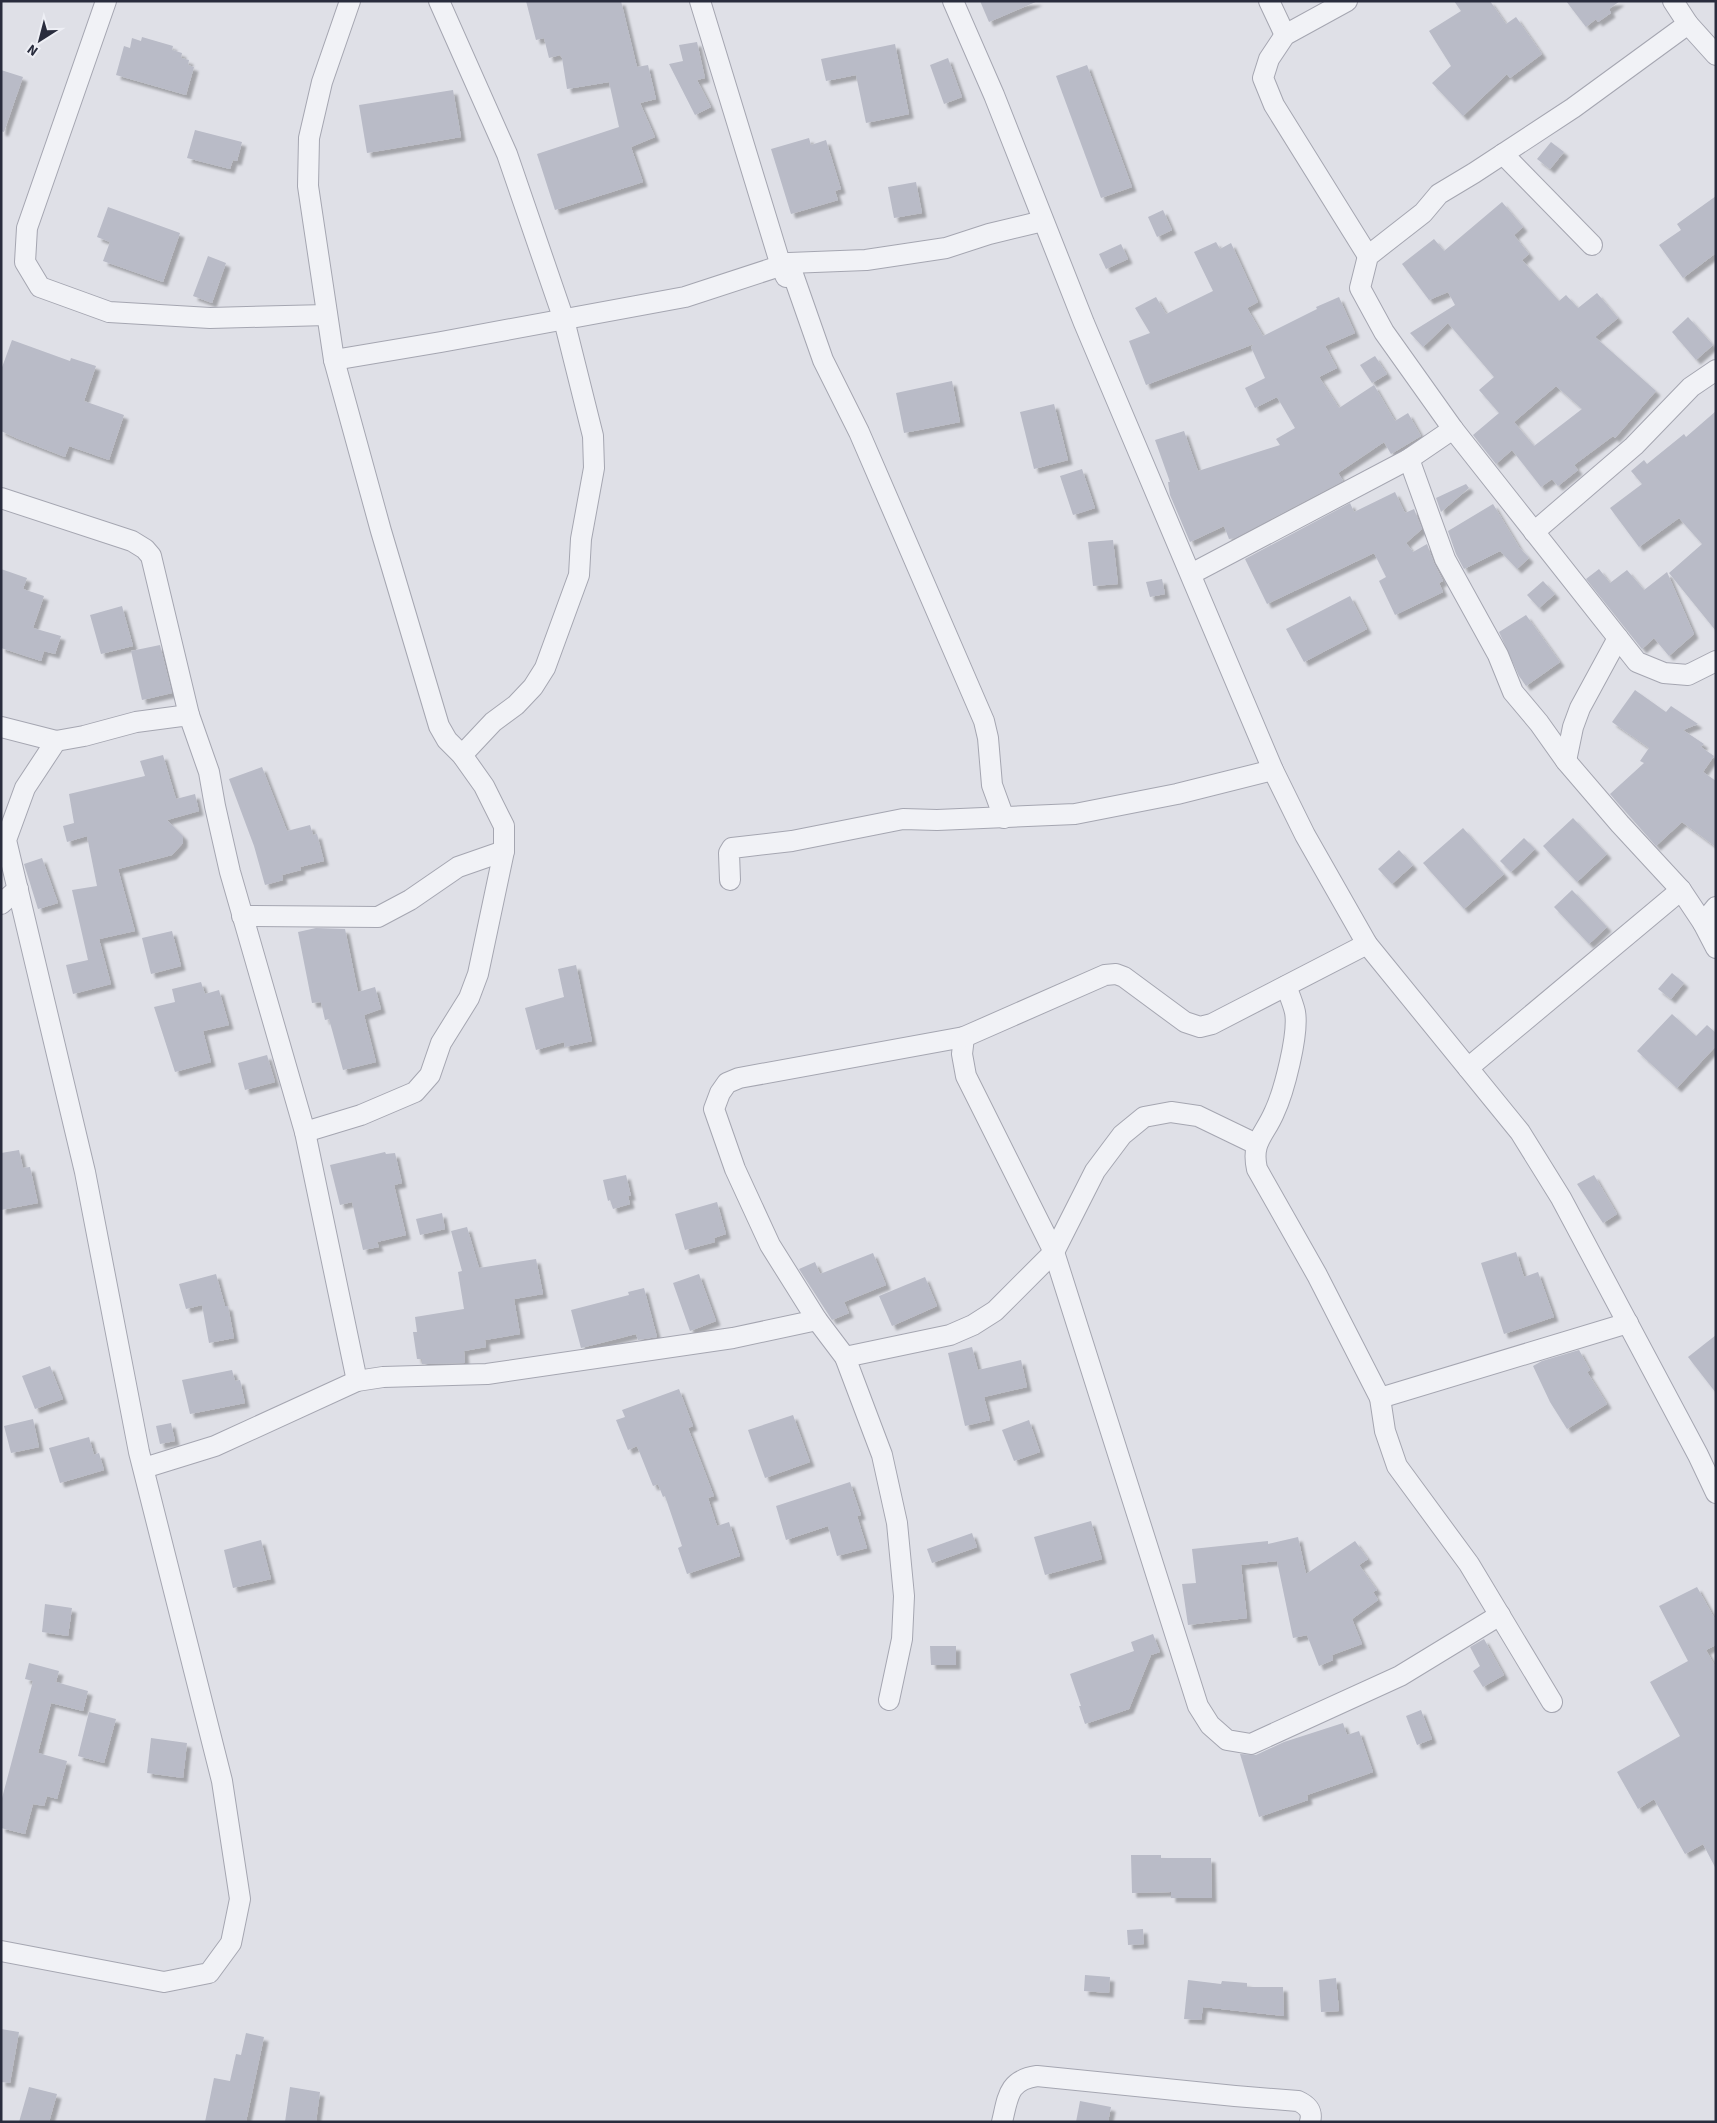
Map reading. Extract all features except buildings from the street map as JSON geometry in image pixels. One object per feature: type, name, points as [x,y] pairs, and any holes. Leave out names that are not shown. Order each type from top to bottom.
[{"type":"street","points":[[106,1],[27,228],[25,262],[40,287],[109,312],[210,318],[327,315]]},
{"type":"street","points":[[305,1132],[361,1116],[392,1104],[415,1092],[430,1075],[441,1043],[470,998],[478,974],[504,851],[504,826],[484,786],[462,755],[447,740],[439,726],[381,531],[334,360],[308,186],[309,138],[322,82],[350,1]]},
{"type":"street","points":[[439,1],[507,154],[564,320],[593,436],[594,468],[581,539],[579,575],[545,668],[534,687],[493,722],[462,755]]},
{"type":"street","points":[[700,1],[792,290]]},
{"type":"street","points":[[953,1],[994,95],[1084,323],[1273,770],[1305,835],[1367,944],[1520,1132],[1561,1198],[1716,1493]]},
{"type":"street","points":[[1268,1],[1285,35]]},
{"type":"street","points":[[1347,1],[1285,35],[1269,59],[1263,78],[1274,105],[1368,256]]},
{"type":"street","points":[[1672,1],[1688,24],[1716,55]]},
{"type":"street","points":[[1688,24],[1573,108],[1439,194],[1423,213],[1368,256],[1360,288],[1384,332],[1453,429],[1637,662],[1664,674],[1688,675],[1716,661]]},
{"type":"street","points":[[1503,154],[1592,245]]},
{"type":"street","points":[[334,360],[686,297],[785,265],[866,260],[946,248],[988,234],[1043,221]]},
{"type":"street","points":[[785,265],[824,360],[859,432],[984,722],[988,738],[992,785],[1004,818]]},
{"type":"street","points":[[1534,532],[1634,446],[1691,387],[1716,370]]},
{"type":"street","points":[[1191,574],[1409,458],[1453,429]]},
{"type":"street","points":[[1409,458],[1445,559],[1498,655],[1513,692],[1539,723],[1566,761],[1620,824],[1681,890],[1703,923],[1716,948]]},
{"type":"street","points":[[1,498],[132,540],[151,556],[189,715],[209,772],[214,806],[230,872],[305,1132],[357,1381]]},
{"type":"street","points":[[1566,761],[1573,727],[1580,708],[1618,638]]},
{"type":"street","points":[[1,727],[56,741],[84,736],[136,722],[189,715]]},
{"type":"street","points":[[1,1952],[164,1982],[209,1973],[231,1943],[240,1899],[222,1781],[144,1468],[85,1172],[6,840],[25,788],[56,741]]},
{"type":"street","points":[[730,880],[728,853],[732,848],[792,841],[904,819],[937,820],[1075,814],[1177,794],[1273,770]]},
{"type":"street","points":[[242,916],[378,917],[410,900],[458,867],[504,851]]},
{"type":"street","points":[[1,904],[18,889]]},
{"type":"street","points":[[1468,1068],[1681,890]]},
{"type":"street","points":[[1703,923],[1716,907]]},
{"type":"street","points":[[889,1700],[902,1639],[904,1605],[897,1523],[882,1455],[845,1357],[817,1320],[770,1245],[735,1169],[714,1109],[720,1092],[727,1082],[739,1078],[964,1037],[1105,975],[1116,974],[1124,977],[1185,1022],[1200,1027],[1212,1024],[1367,944]]},
{"type":"street","points":[[1286,986],[1295,1012],[1295,1038],[1275,1112],[1256,1144],[1255,1157],[1257,1169],[1317,1275],[1380,1398],[1385,1431],[1397,1466],[1469,1564],[1552,1702]]},
{"type":"street","points":[[964,1037],[962,1054],[966,1076],[1054,1252],[1198,1706],[1210,1725],[1227,1740],[1251,1744],[1400,1676],[1500,1615]]},
{"type":"street","points":[[845,1357],[950,1335],[973,1325],[995,1311],[1054,1252],[1095,1171],[1122,1135],[1144,1117],[1171,1112],[1198,1116],[1256,1144]]},
{"type":"street","points":[[144,1468],[215,1446],[357,1381],[383,1377],[487,1374],[733,1338],[817,1320]]},
{"type":"street","points":[[1380,1398],[1628,1323]]},
{"type":"street","points":[[1002,2122],[1010,2091],[1019,2081],[1037,2076],[1298,2101],[1307,2105],[1312,2116],[1310,2122]]}]
